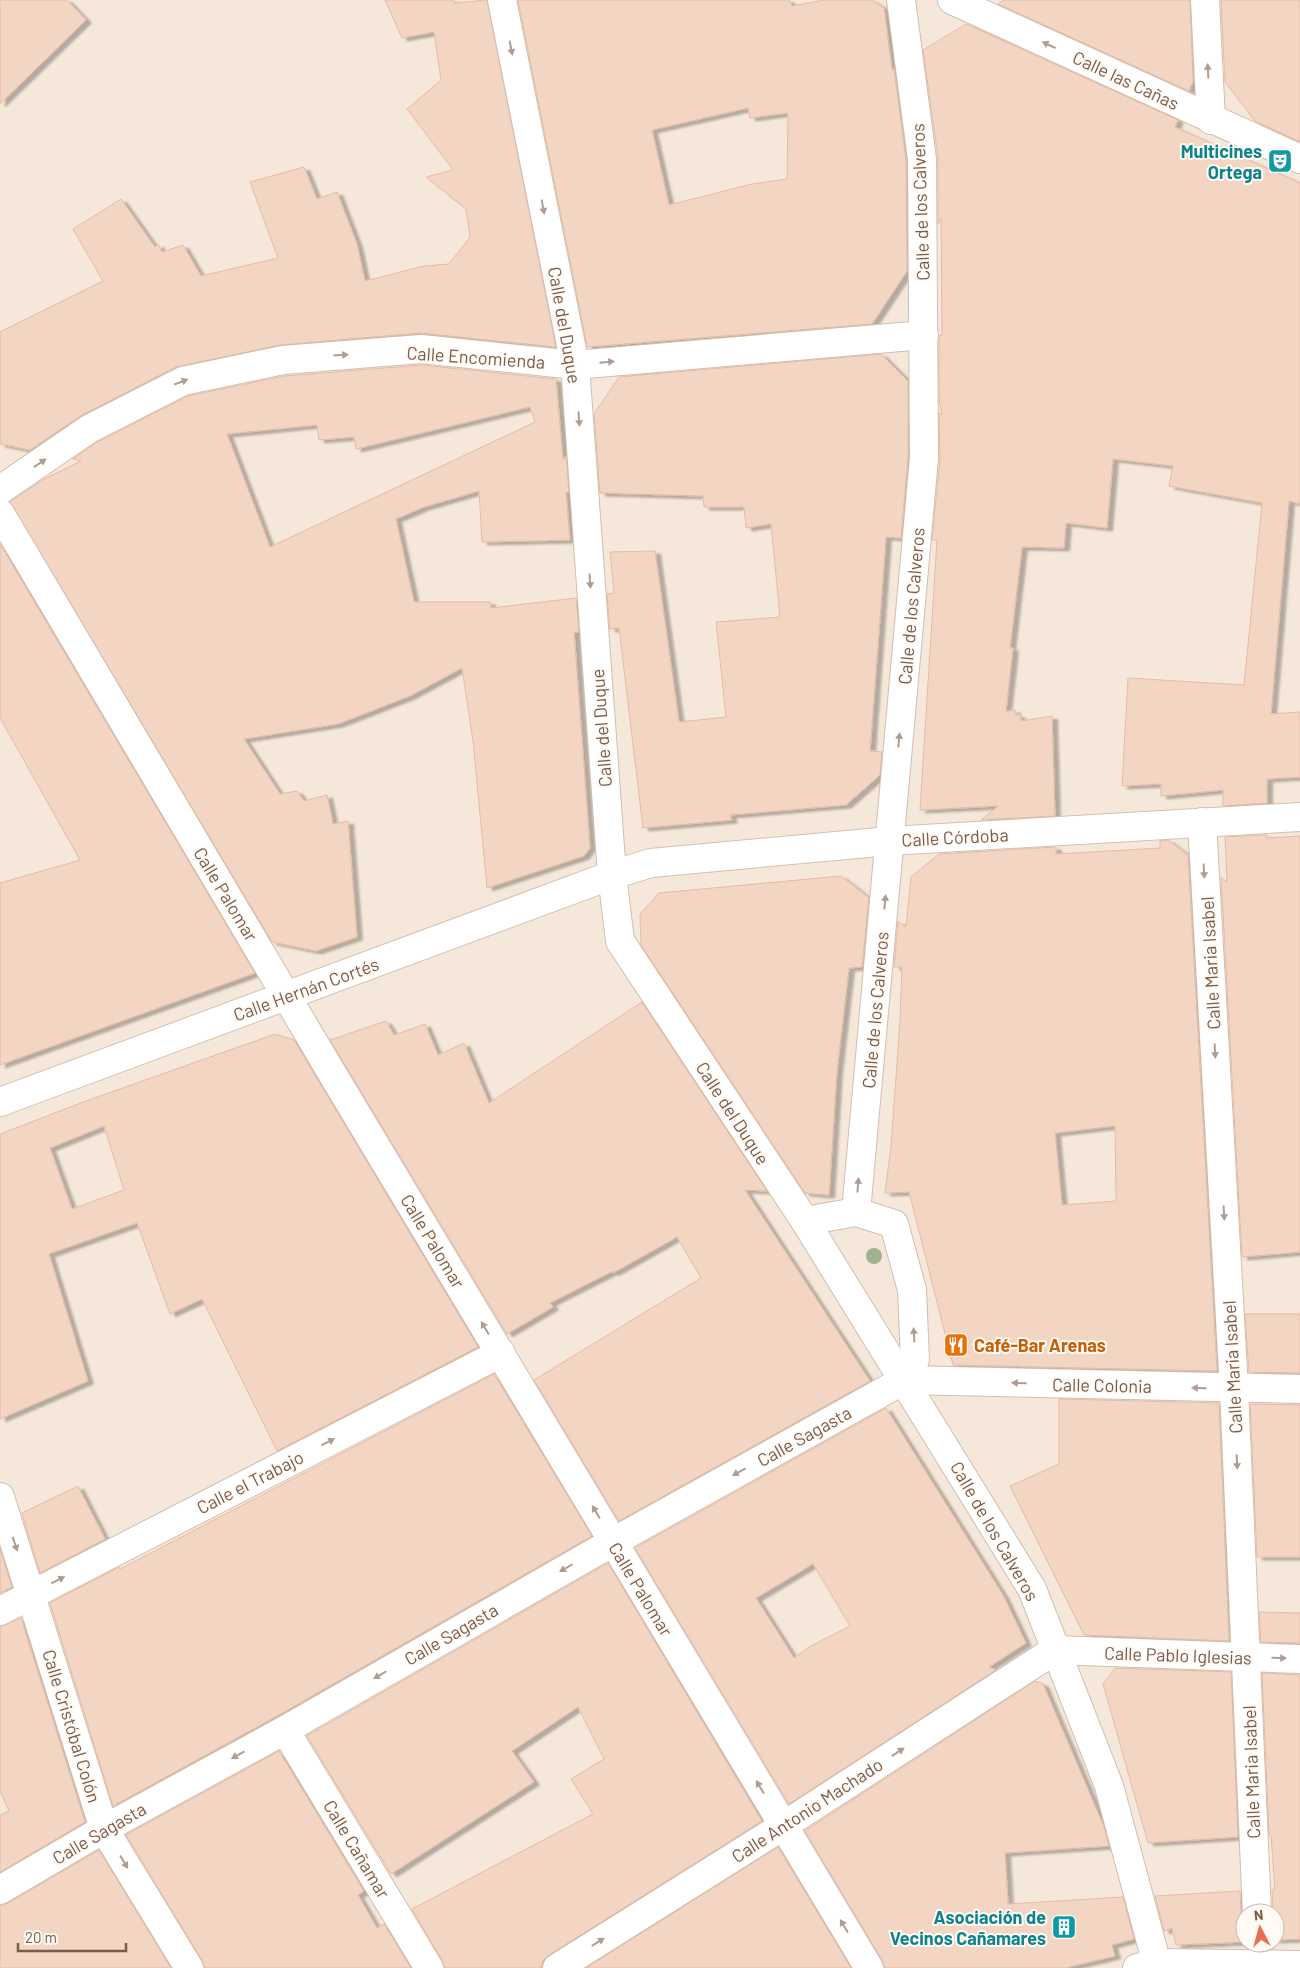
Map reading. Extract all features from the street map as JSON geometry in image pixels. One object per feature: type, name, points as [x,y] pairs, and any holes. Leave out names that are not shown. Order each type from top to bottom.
[{"type":"street","name":"Calle del Duque","points":[[502,0],[575,365],[612,875],[620,941],[804,1221],[904,1380]]},
{"type":"street","name":"Calle de los Calveros","points":[[856,1212],[924,458],[922,160],[902,0]]},
{"type":"street","name":"Calle las Cañas","points":[[952,0],[1211,120],[1300,159]]},
{"type":"street","points":[[1205,0],[1211,120]]},
{"type":"street","name":"Calle Encomienda","points":[[0,490],[89,429],[182,380],[283,360],[421,350],[575,365],[924,335]]},
{"type":"street","name":"Calle Palomar","points":[[0,513],[286,996],[869,1968]]},
{"type":"street","name":"Calle Córdoba","points":[[612,875],[651,863],[890,841],[1300,817]]},
{"type":"street","name":"Calle Maria Isabel","points":[[1202,822],[1234,1389],[1257,1903]]},
{"type":"street","name":"Calle Hernán Cortés","points":[[0,1102],[612,875]]},
{"type":"street","points":[[804,1221],[856,1212],[894,1224],[912,1290],[915,1360],[904,1380]]},
{"type":"street","name":"Calle el Trabajo","points":[[0,1611],[501,1353]]},
{"type":"street","name":"Calle de los Calveros","points":[[904,1380],[1032,1589],[1109,1786],[1150,1966]]},
{"type":"street","name":"Calle Colonia","points":[[904,1380],[1300,1389]]},
{"type":"street","name":"Calle Sagasta","points":[[0,1890],[104,1829],[286,1730],[613,1542],[904,1380]]},
{"type":"street","name":"Calle Cristóbal Colón","points":[[0,1497],[104,1829],[189,1968]]},
{"type":"street","name":"Calle Pablo Iglesias","points":[[1055,1650],[1246,1658],[1300,1658]]},
{"type":"street","name":"Calle Antonio Machado","points":[[557,1968],[783,1826],[1055,1650]]},
{"type":"street","name":"Calle Cañamar","points":[[286,1730],[430,1968]]},
{"type":"street","points":[[1150,1966],[1259,1954],[1300,1965]]},
{"type":"shaded area","points":[[0,0],[1300,0],[1300,1968],[0,1968]]},
{"type":"building","points":[[0,0],[67,0],[86,20],[0,104]]},
{"type":"building","points":[[385,0],[454,0],[454,3],[487,0],[556,347],[420,333],[280,345],[176,367],[82,415],[30,450],[0,444],[0,332],[103,281],[73,229],[121,199],[155,247],[158,244],[162,252],[183,245],[201,276],[278,258],[250,182],[304,167],[317,199],[337,192],[357,244],[365,281],[424,266],[449,264],[470,237],[466,209],[426,177],[453,170],[407,109],[441,80],[434,32],[402,38]]},
{"type":"building","points":[[518,0],[789,0],[792,6],[823,0],[872,0],[884,8],[906,160],[907,271],[872,324],[587,347]],"holes":[[[748,108],[750,118],[788,113],[787,179],[752,184],[669,205],[652,130]]]},
{"type":"building","points":[[1004,0],[1190,0],[1193,81],[1189,91],[998,4]]},
{"type":"building","points":[[1221,0],[1300,0],[1300,142],[1255,121],[1225,82]]},
{"type":"building","points":[[966,24],[1178,120],[1175,127],[1300,183],[1300,504],[1289,501],[1271,714],[1300,712],[1300,777],[1267,779],[1267,803],[1223,806],[1223,790],[1161,796],[1161,784],[1122,786],[1128,678],[1244,685],[1262,503],[1169,486],[1173,466],[1113,459],[1107,528],[1066,523],[1064,548],[1022,547],[1010,648],[1013,648],[1006,711],[1015,710],[1015,715],[1020,715],[1021,721],[1052,716],[1055,816],[981,820],[998,806],[920,810],[937,540],[932,540],[940,459],[939,413],[942,415],[939,398],[939,336],[942,335],[941,219],[938,224],[938,157],[923,50]]},
{"type":"building","points":[[881,354],[908,381],[908,457],[901,538],[886,537],[870,751],[882,752],[880,775],[846,805],[730,815],[732,820],[643,828],[619,628],[610,629],[607,594],[614,593],[610,552],[655,551],[679,722],[726,717],[716,622],[780,617],[771,524],[746,528],[744,507],[704,507],[703,496],[600,493],[594,414],[619,377]]},
{"type":"building","points":[[421,365],[556,379],[563,460],[566,456],[569,492],[566,492],[570,540],[482,542],[479,491],[424,507],[396,519],[414,602],[490,602],[491,608],[576,598],[579,632],[574,632],[590,848],[584,856],[487,888],[473,741],[462,668],[410,696],[338,724],[244,739],[280,794],[297,791],[304,801],[327,795],[333,824],[348,821],[357,937],[316,951],[272,942],[10,502],[44,479],[81,461],[73,459],[97,442],[188,396],[285,376]],"holes":[[[530,407],[535,422],[270,547],[227,434],[317,425],[319,440],[354,437],[356,449]]]},
{"type":"building","points":[[0,544],[255,973],[0,1065],[0,883],[80,860],[0,718]]},
{"type":"building","points":[[1267,835],[1267,838],[1300,836],[1300,1252],[1242,1257],[1221,877],[1227,882],[1225,837]]},
{"type":"building","points":[[1168,840],[1188,855],[1217,1371],[953,1365],[909,1192],[885,1193],[891,1146],[900,1021],[902,967],[894,967],[898,921],[906,927],[911,877],[939,854],[1056,847],[1056,854],[1160,848],[1160,841]],"holes":[[[1115,1126],[1116,1201],[1062,1205],[1055,1133]]]},
{"type":"building","points":[[841,876],[869,898],[862,967],[849,968],[837,1071],[829,1195],[805,1193],[641,945],[640,914],[659,893]]},
{"type":"building","points":[[642,1002],[767,1191],[745,1190],[870,1381],[619,1521],[534,1380],[701,1278],[677,1237],[613,1273],[613,1271],[550,1303],[553,1307],[507,1334],[330,1040],[386,1021],[394,1035],[425,1024],[438,1055],[464,1043],[489,1103]]},
{"type":"building","points":[[275,1034],[294,1040],[478,1347],[277,1451],[202,1299],[170,1314],[137,1223],[49,1254],[88,1381],[0,1419],[0,1134],[86,1101]],"holes":[[[104,1126],[124,1190],[72,1209],[50,1148]]]},
{"type":"building","points":[[1245,1314],[1300,1314],[1300,1373],[1249,1372]]},
{"type":"building","points":[[494,1374],[592,1536],[277,1716],[113,1806],[50,1603],[119,1567],[120,1569]]},
{"type":"building","points":[[1059,1399],[1219,1403],[1229,1641],[1084,1635],[1010,1486],[1059,1464]]},
{"type":"building","points":[[1250,1404],[1300,1405],[1300,1557],[1257,1557]]},
{"type":"building","points":[[886,1408],[1003,1595],[1026,1643],[989,1667],[996,1670],[789,1804],[635,1548]],"holes":[[[813,1564],[850,1626],[809,1647],[794,1658],[756,1598]]]},
{"type":"building","points":[[78,1486],[105,1539],[40,1573],[22,1513]]},
{"type":"building","points":[[0,1549],[12,1587],[0,1593]]},
{"type":"building","points":[[608,1563],[762,1821],[549,1955],[543,1960],[541,1968],[445,1968],[412,1909],[593,1814],[571,1779],[604,1759],[578,1707],[512,1751],[534,1782],[391,1874],[307,1736]]},
{"type":"building","points":[[1259,1612],[1300,1613],[1300,1643],[1261,1642]]},
{"type":"building","points":[[21,1618],[85,1822],[0,1872],[0,1815],[9,1811],[0,1791],[0,1627]]},
{"type":"building","points":[[1115,1668],[1231,1672],[1238,1837],[1148,1843],[1103,1684]]},
{"type":"building","points":[[1262,1673],[1300,1675],[1300,1939],[1285,1940],[1285,1903],[1273,1903],[1272,1890],[1275,1889],[1271,1835],[1269,1835]]},
{"type":"building","points":[[1035,1681],[1043,1684],[1104,1827],[1109,1846],[1005,1853],[1008,1904],[1123,1897],[1134,1939],[1112,1945],[1115,1956],[1065,1968],[885,1968],[805,1831]]},
{"type":"building","points":[[279,1751],[364,1891],[358,1895],[377,1928],[384,1924],[411,1968],[205,1968],[202,1960],[126,1835]]},
{"type":"building","points":[[778,1847],[851,1968],[586,1968]]},
{"type":"building","points":[[99,1850],[171,1968],[0,1968],[0,1906]]},
{"type":"building","points":[[1240,1891],[1241,1903],[1235,1903],[1235,1942],[1176,1945],[1172,1928],[1164,1931],[1155,1896]]},
{"type":"place","name":"Multicines Ortega","points":[[1280,161]]},
{"type":"place","name":"Café-Bar Arenas","points":[[956,1345]]},
{"type":"place","name":"Asociación de Vecinos Cañamares","points":[[1064,1927]]}]
